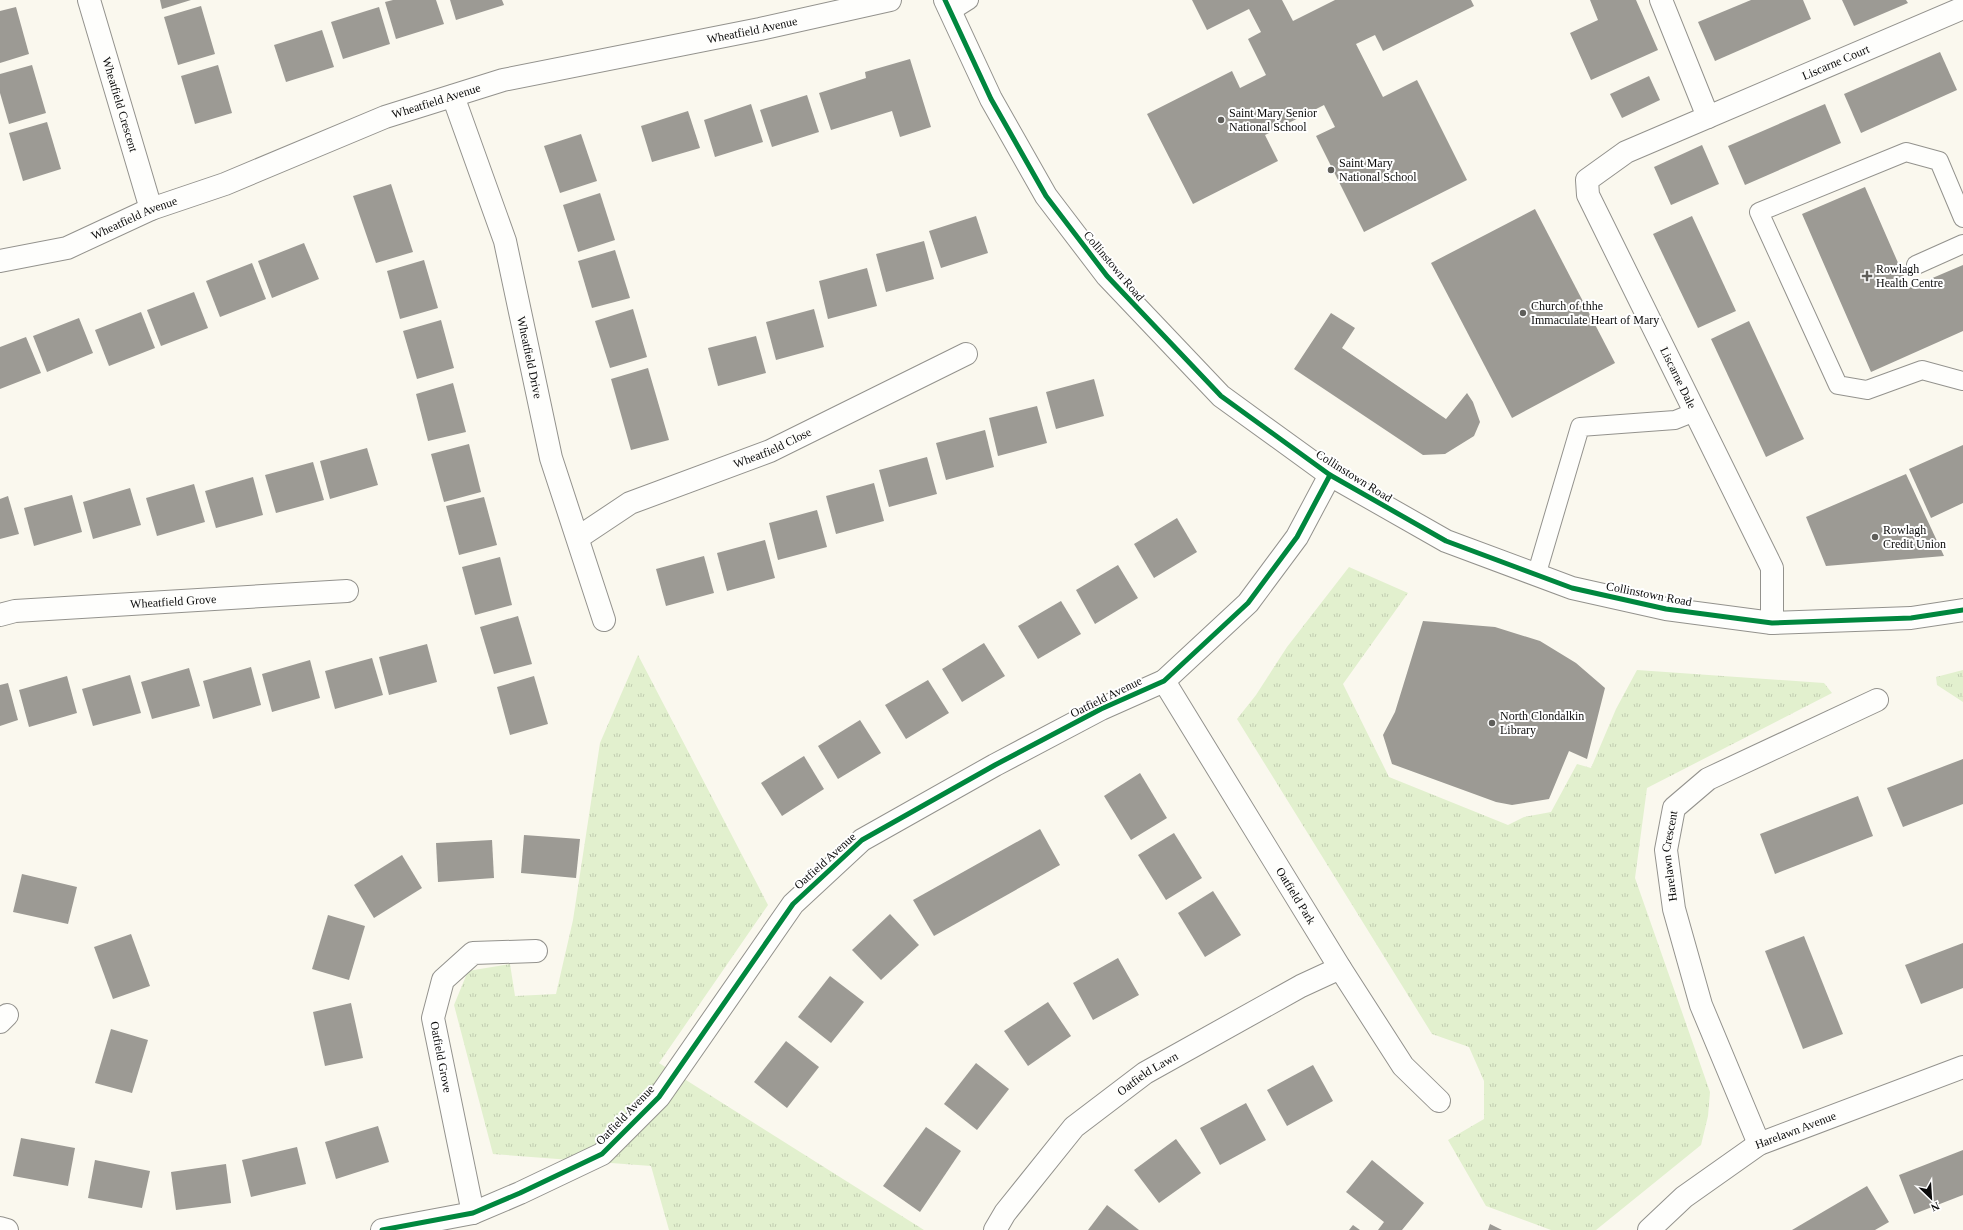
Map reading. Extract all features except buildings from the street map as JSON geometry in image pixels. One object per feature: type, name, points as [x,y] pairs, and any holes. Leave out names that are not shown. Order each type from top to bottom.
[{"type":"street","name":"Wheatfield Crescent","points":[[89,0],[151,210]]},
{"type":"street","name":"Wheatfield Avenue","points":[[0,261],[67,248],[151,210],[225,184],[385,117],[503,80],[760,29],[890,0]]},
{"type":"street","points":[[1661,0],[1708,117]]},
{"type":"street","name":"Collinstown Road","points":[[947,6],[991,99],[1046,196],[1107,276],[1221,396],[1330,475],[1446,541],[1536,576],[1593,594],[1666,609],[1772,623],[1911,618],[1963,610]]},
{"type":"street","name":"Liscarne Court","points":[[1626,152],[1963,8]]},
{"type":"street","name":"Wheatfield Drive","points":[[453,96],[505,241],[551,458],[579,537],[604,620]]},
{"type":"street","name":"Liscarne Dale","points":[[1626,152],[1587,180],[1588,195],[1772,568],[1772,623]]},
{"type":"street","name":"Wheatfield Close","points":[[579,537],[630,503],[770,450],[966,354]]},
{"type":"street","name":"Oatfield Avenue","points":[[382,1230],[473,1213],[520,1193],[602,1154],[658,1097],[793,904],[862,840],[995,765],[1094,713],[1164,681],[1248,603],[1297,537],[1330,475]]},
{"type":"street","name":"Wheatfield Grove","points":[[0,615],[15,611],[347,591]]},
{"type":"street","name":"Oatfield Park","points":[[1164,681],[1340,968],[1403,1066],[1439,1101]]},
{"type":"street","name":"Harelawn Crescent","points":[[1759,1144],[1701,1004],[1674,909],[1666,850],[1674,808],[1708,780],[1877,700]]},
{"type":"street","name":"Oatfield Grove","points":[[473,1213],[433,1018],[443,980],[473,953],[536,951]]},
{"type":"street","name":"Oatfield Lawn","points":[[995,1230],[1005,1213],[1074,1127],[1144,1073],[1301,986],[1340,968]]},
{"type":"street","name":"Harelawn Avenue","points":[[1649,1230],[1684,1197],[1759,1144],[1963,1067]]},
{"type":"street","points":[[0,1228],[7,1230]]},
{"type":"lane","points":[[947,6],[969,0]]},
{"type":"lane","points":[[1963,218],[1939,161],[1906,152],[1759,212],[1838,385],[1867,390],[1922,370],[1963,381]]},
{"type":"lane","points":[[1916,265],[1963,244]]},
{"type":"lane","points":[[1536,576],[1580,427],[1675,420],[1695,412]]},
{"type":"green space","points":[[1349,567],[1408,593],[1343,684],[1389,777],[1508,825],[1524,817],[1551,812],[1577,764],[1591,768],[1616,709],[1637,670],[1824,683],[1832,693],[1647,788],[1635,878],[1710,1092],[1708,1116],[1701,1145],[1596,1230],[1551,1230],[1486,1206],[1448,1140],[1484,1119],[1484,1081],[1469,1047],[1432,1034],[1237,719],[1256,695],[1287,647]]},
{"type":"green space","points":[[638,655],[768,905],[659,1063],[924,1230],[669,1230],[651,1166],[493,1154],[454,1005],[468,971],[510,964],[515,996],[556,994],[573,920],[600,743]]},
{"type":"green space","points":[[1963,670],[1963,702],[1937,685],[1936,677]]},
{"type":"cycle path","points":[[945,0],[991,99],[1046,196],[1107,276],[1221,396],[1330,475],[1446,541],[1572,588],[1666,609],[1772,623],[1911,618],[1963,610]]},
{"type":"cycle path","points":[[382,1230],[473,1213],[520,1193],[602,1154],[659,1097],[793,904],[862,840],[995,765],[1101,709],[1164,681],[1248,603],[1297,537],[1330,475]]},
{"type":"place","name":"Saint Mary Senior National School","points":[[1221,120]]},
{"type":"place","name":"Saint Mary National School","points":[[1331,170]]},
{"type":"place","name":"Rowlagh Health Centre","points":[[1867,276]]},
{"type":"place","name":"Church of thhe Immaculate Heart of Mary","points":[[1523,313]]},
{"type":"place","name":"Rowlagh Credit Union","points":[[1875,537]]},
{"type":"place","name":"North Clondalkin Library","points":[[1492,723]]}]
